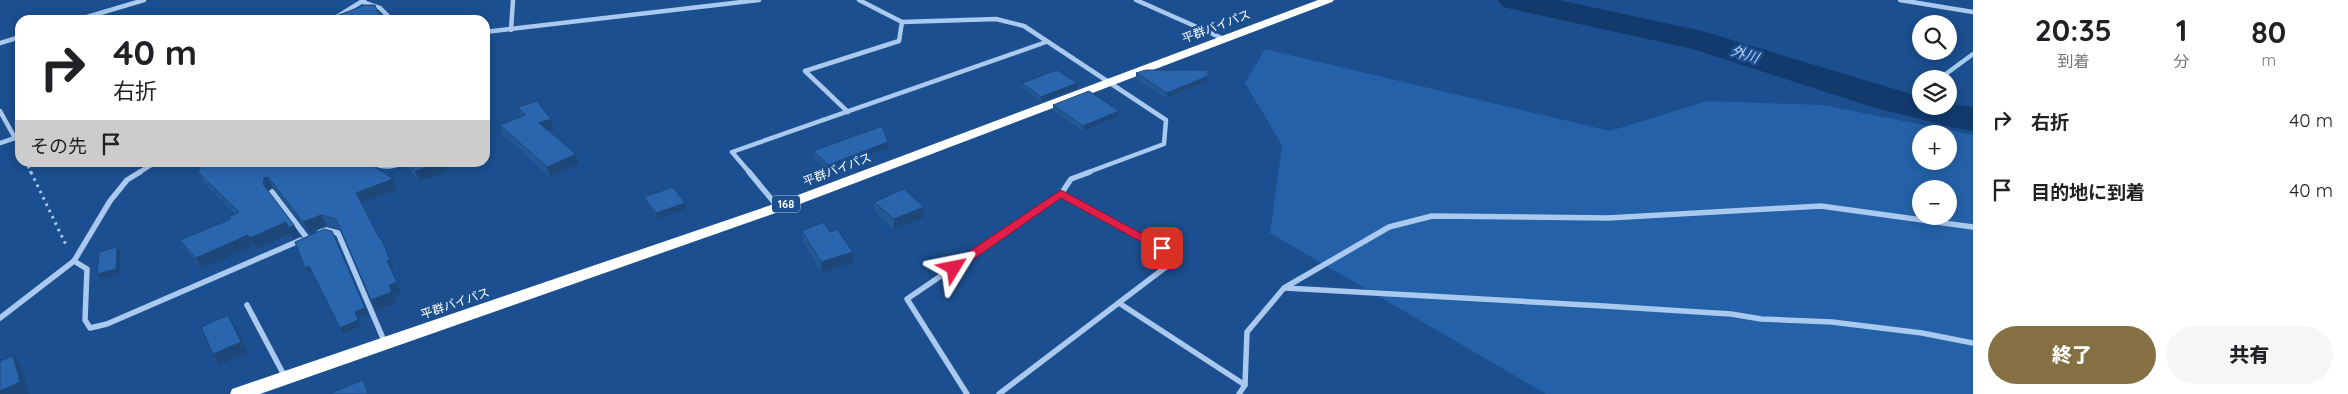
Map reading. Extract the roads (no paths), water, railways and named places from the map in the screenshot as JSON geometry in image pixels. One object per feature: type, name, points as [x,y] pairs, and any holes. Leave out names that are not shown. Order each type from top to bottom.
[{"type":"highway","name":"平群バイパス","points":[[239,394],[779,207],[1328,0]]},
{"type":"street","points":[[94,15],[144,0]]},
{"type":"street","points":[[511,30],[514,0]]},
{"type":"street","points":[[490,32],[760,0]]},
{"type":"street","points":[[859,0],[902,22],[996,19],[1024,26],[1166,120],[1164,144],[1071,179],[1061,194],[907,299],[967,394]]},
{"type":"street","points":[[1136,0],[1224,39]]},
{"type":"street","points":[[1900,0],[1973,12]]},
{"type":"street","points":[[340,15],[363,1],[380,8],[387,15]]},
{"type":"street","points":[[848,112],[805,71],[899,41],[902,22]]},
{"type":"street","points":[[0,43],[15,38]]},
{"type":"street","points":[[779,207],[732,152],[1046,42]]},
{"type":"street","points":[[1951,70],[1973,54]]},
{"type":"street","points":[[0,111],[14,138],[0,143]]},
{"type":"street","points":[[0,318],[74,261],[110,201],[127,180],[148,167]]},
{"type":"street","points":[[272,192],[307,238]]},
{"type":"street","points":[[999,394],[1179,258],[1061,194]]},
{"type":"street","points":[[1240,394],[1245,384],[1247,332],[1284,288],[1389,227],[1432,216],[1608,218],[1821,206],[1973,227]]},
{"type":"street","points":[[74,261],[87,269],[85,320],[90,328],[107,324],[326,230],[338,233],[385,343]]},
{"type":"street","points":[[1284,288],[1731,314],[1761,320],[1832,322],[1922,333],[1973,343]]},
{"type":"street","points":[[1119,303],[1245,384]]},
{"type":"street","points":[[247,306],[286,378]]},
{"type":"waterway","name":"外川","points":[[1514,0],[1702,41],[1885,99],[1955,117],[1973,119]]}]
